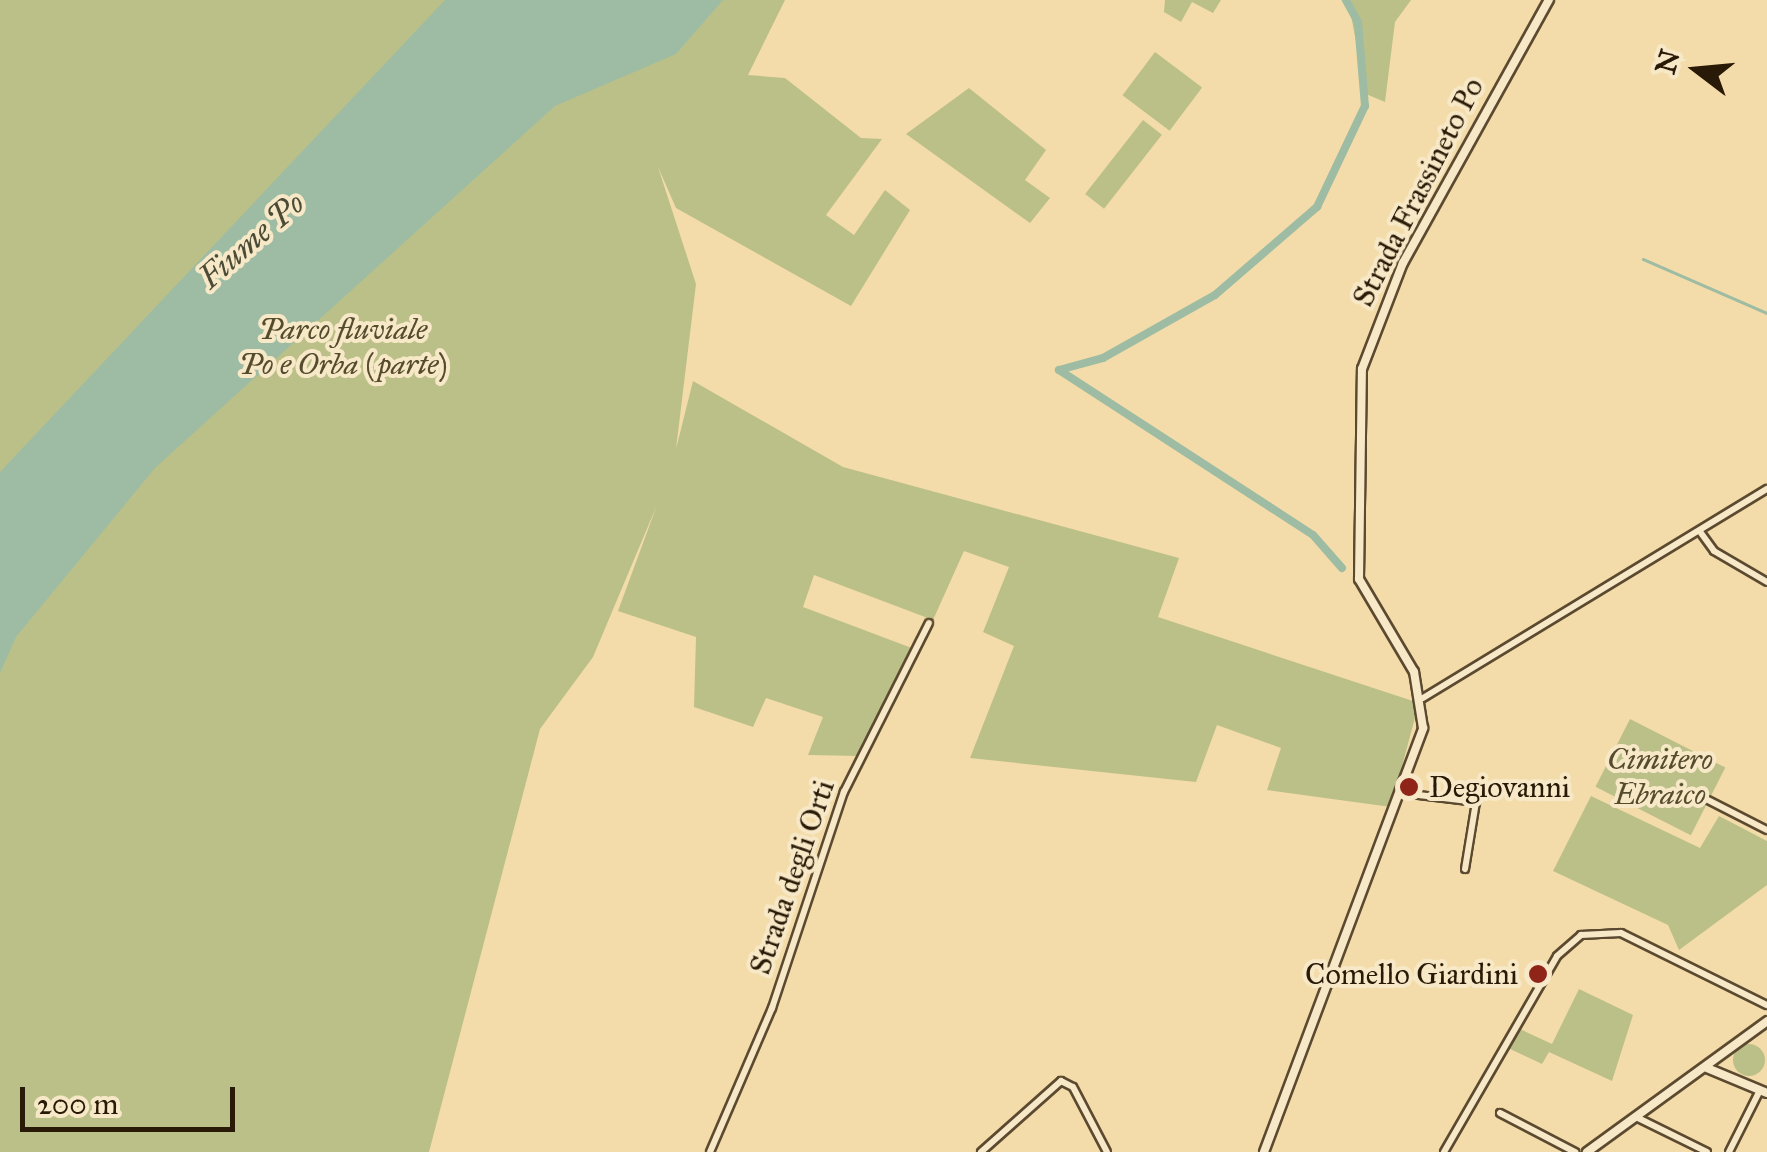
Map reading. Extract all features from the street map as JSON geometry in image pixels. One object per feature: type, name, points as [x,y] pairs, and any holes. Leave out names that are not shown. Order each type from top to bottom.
[{"type":"street","name":"Strada Frassineto Po","points":[[1423,698],[1358,579],[1362,368],[1397,276],[1549,0]]},
{"type":"street","points":[[1264,1152],[1402,793],[1423,698],[1767,489]]},
{"type":"street","points":[[1701,532],[1714,551],[1767,582]]},
{"type":"street","name":"Strada degli Orti","points":[[710,1152],[772,1008],[844,792],[929,622]]},
{"type":"street","points":[[1402,793],[1476,802],[1466,869]]},
{"type":"street","points":[[1708,800],[1767,830]]},
{"type":"street","points":[[1444,1152],[1570,942],[1594,930],[1621,933],[1767,1005]]},
{"type":"street","points":[[1586,1152],[1767,1021]]},
{"type":"street","points":[[1732,1075],[1727,1057],[1737,1043]]},
{"type":"street","points":[[1703,1069],[1732,1075],[1764,1091],[1729,1152]]},
{"type":"street","points":[[982,1152],[1045,1088],[1069,1083],[1107,1152]]},
{"type":"street","points":[[1500,1114],[1575,1152]]},
{"type":"street","points":[[1636,1117],[1707,1152]]},
{"type":"green space","name":"Parco fluviale Po e Orba (parte)","points":[[0,0],[785,0],[748,75],[785,78],[861,138],[882,139],[826,215],[854,235],[885,190],[910,210],[851,306],[676,208],[658,167],[696,284],[676,449],[693,381],[843,467],[1179,558],[1158,617],[1419,703],[1391,807],[1267,790],[1281,748],[1217,725],[1196,782],[970,758],[1014,646],[983,632],[1009,567],[964,551],[933,620],[814,575],[803,607],[917,650],[860,756],[808,755],[823,717],[766,698],[753,727],[694,707],[696,637],[618,611],[657,505],[593,657],[540,729],[429,1152],[0,1152]]},
{"type":"green space","points":[[1165,0],[1221,0],[1213,13],[1192,2],[1181,22],[1164,12]]},
{"type":"green space","points":[[1348,0],[1411,0],[1395,22],[1385,102],[1366,94]]},
{"type":"green space","points":[[1155,52],[1202,88],[1170,131],[1123,95]]},
{"type":"green space","points":[[969,88],[1046,150],[1025,180],[1050,198],[1030,223],[906,134]]},
{"type":"green space","points":[[1143,120],[1162,135],[1104,209],[1085,194]]},
{"type":"green space","name":"Cimitero Ebraico","points":[[1630,719],[1725,768],[1691,835],[1595,787]]},
{"type":"green space","points":[[1591,796],[1700,848],[1719,816],[1767,841],[1767,885],[1679,950],[1668,925],[1553,871]]},
{"type":"green space","points":[[1579,989],[1633,1015],[1612,1081],[1549,1052],[1542,1064],[1508,1048],[1520,1029],[1552,1044]]},
{"type":"green space","points":[[1749,1044],[1760,1049],[1765,1060],[1760,1071],[1749,1076],[1738,1071],[1733,1060],[1738,1049]]},
{"type":"water","name":"Fiume Po","points":[[445,0],[723,0],[676,54],[555,106],[155,468],[16,637],[0,673],[0,472]]},
{"type":"waterway","points":[[1342,568],[1313,535],[1059,370],[1103,358],[1215,295],[1317,207],[1365,106],[1358,22],[1346,0]]},
{"type":"waterway","points":[[1643,259],[1767,313]]},
{"type":"place","name":"Degiovanni","points":[[1409,787]]},
{"type":"place","name":"Comello Giardini","points":[[1538,974]]}]
